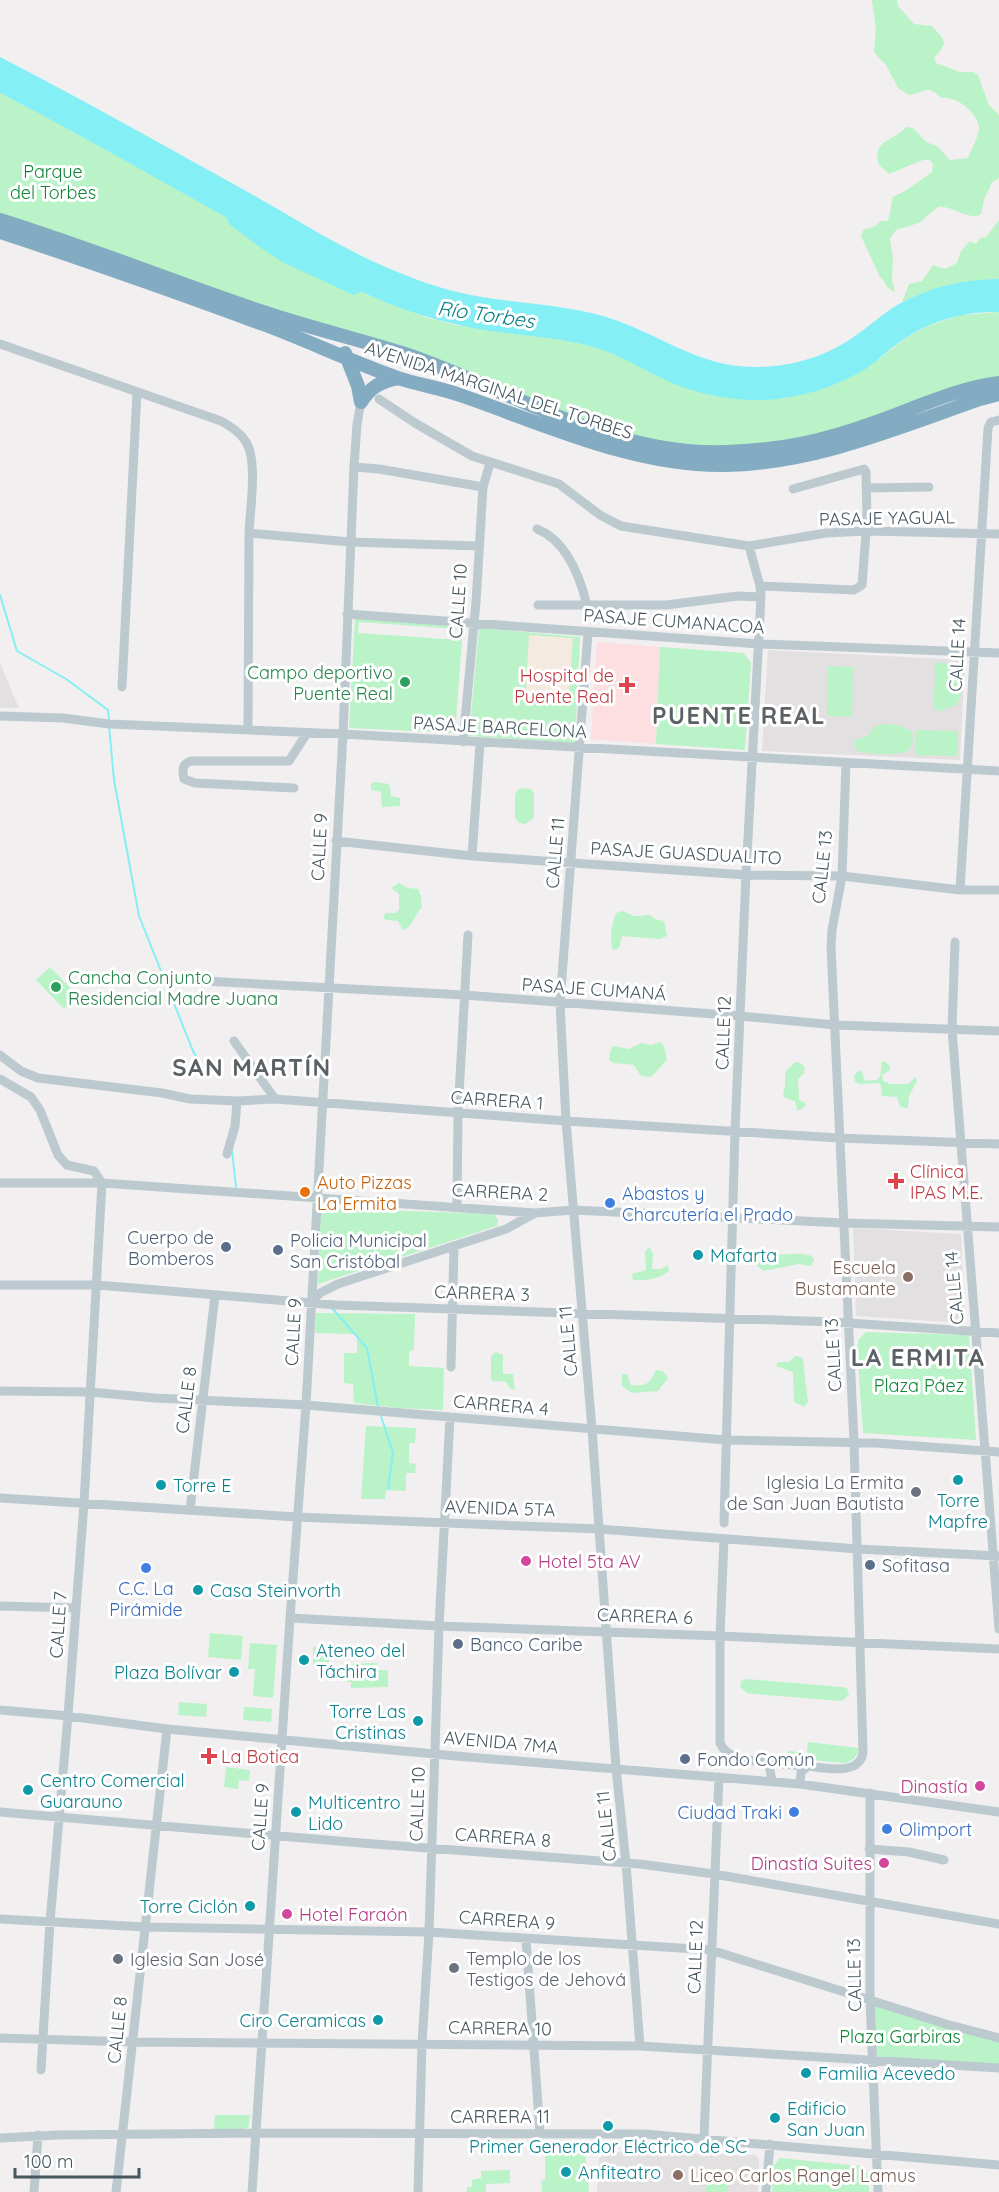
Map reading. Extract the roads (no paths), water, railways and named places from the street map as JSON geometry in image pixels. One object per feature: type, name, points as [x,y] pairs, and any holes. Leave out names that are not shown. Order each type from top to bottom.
[{"type":"highway","name":"AVENIDA MARGINAL DEL TORBES","points":[[0,220],[184,285],[404,354],[554,414],[611,434],[668,448],[722,452],[790,447],[820,440],[976,386],[999,383]]},
{"type":"highway","name":"AVENIDA MARGINAL DEL TORBES","points":[[0,232],[254,321],[398,378],[458,394],[642,456],[696,464],[762,463],[824,452],[999,394]]},
{"type":"highway","points":[[355,340],[345,352],[358,386],[361,402]]},
{"type":"highway","points":[[361,402],[376,385],[384,380],[398,378],[403,367],[404,354]]},
{"type":"highway","points":[[976,386],[999,378]]},
{"type":"street","points":[[0,344],[221,421],[238,432],[248,444],[251,463],[248,730]]},
{"type":"street","points":[[122,687],[137,392]]},
{"type":"street","name":"PASAJE YAGUAL","points":[[379,399],[456,447],[490,463],[559,484],[600,515],[621,526],[748,546],[826,533],[866,531],[999,534]]},
{"type":"street","name":"CALLE 9","points":[[252,2192],[268,1929],[306,1405],[343,734],[346,614],[354,467],[361,402]]},
{"type":"street","name":"CALLE 14","points":[[960,890],[988,428],[995,421]]},
{"type":"street","name":"CALLE 10","points":[[463,742],[483,487],[490,463]]},
{"type":"street","points":[[354,467],[379,469],[483,487]]},
{"type":"street","points":[[760,586],[854,590],[862,585],[866,531],[864,469],[821,483],[793,489]]},
{"type":"street","points":[[866,489],[929,487]]},
{"type":"street","points":[[537,529],[545,532],[572,564],[581,583],[587,605]]},
{"type":"street","points":[[249,533],[350,542],[479,546]]},
{"type":"street","name":"CALLE 12","points":[[724,1523],[735,1131],[761,597],[748,546]]},
{"type":"street","points":[[538,605],[683,604],[738,596],[761,597]]},
{"type":"street","name":"PASAJE CUMANACOA","points":[[346,614],[759,644],[999,652]]},
{"type":"street","name":"CALLE 11","points":[[588,633],[560,1003],[566,1121],[640,2046]]},
{"type":"street","name":"PASAJE BARCELONA","points":[[0,716],[63,718],[109,724],[343,734],[999,771]]},
{"type":"street","points":[[294,788],[195,783],[184,778],[182,771],[184,766],[191,761],[289,761],[308,733]]},
{"type":"street","points":[[472,856],[480,743]]},
{"type":"street","name":"CALLE 13","points":[[808,1766],[846,1768],[858,1764],[862,1759],[854,1442],[831,938],[842,876],[846,763]]},
{"type":"street","name":"PASAJE GUASDUALITO","points":[[336,841],[472,856],[746,876],[842,876],[960,890],[999,890]]},
{"type":"street","points":[[457,1207],[458,1113],[468,935]]},
{"type":"street","name":"CALLE 14","points":[[955,942],[951,1029],[984,1451],[996,1556],[999,1629]]},
{"type":"street","name":"PASAJE CUMANÁ","points":[[185,980],[464,995],[835,1025],[999,1032]]},
{"type":"street","points":[[234,1041],[275,1099]]},
{"type":"street","name":"CARRERA 1","points":[[0,1055],[21,1071],[38,1078],[162,1093],[190,1099],[237,1101],[275,1099],[566,1121],[839,1138],[999,1144]]},
{"type":"street","points":[[0,1079],[31,1097],[40,1110],[58,1155],[66,1164],[94,1171],[102,1183]]},
{"type":"street","points":[[227,1154],[235,1126],[237,1101]]},
{"type":"street","name":"CARRERA 2","points":[[0,1183],[102,1183],[535,1213],[573,1210],[843,1223],[999,1227]]},
{"type":"street","name":"CALLE 7","points":[[41,2070],[50,1922],[84,1503],[102,1183]]},
{"type":"street","points":[[501,1210],[509,1220],[506,1229]]},
{"type":"street","points":[[311,1302],[320,1293],[338,1284],[506,1229],[535,1213]]},
{"type":"street","points":[[451,1367],[454,1246]]},
{"type":"street","name":"CARRERA 3","points":[[0,1284],[97,1285],[336,1305],[582,1312],[999,1332]]},
{"type":"street","name":"CALLE 8","points":[[190,1510],[214,1295]]},
{"type":"street","name":"CARRERA 4","points":[[0,1391],[90,1392],[306,1405],[726,1440],[854,1442],[999,1452]]},
{"type":"street","name":"CALLE 10","points":[[418,2192],[439,1626],[450,1417]]},
{"type":"street","name":"AVENIDA 5TA","points":[[0,1498],[297,1517],[599,1529],[858,1549],[996,1556]]},
{"type":"street","points":[[724,1539],[720,1636],[720,1743],[723,1750],[731,1756],[769,1763],[808,1766]]},
{"type":"street","points":[[0,1606],[76,1608]]},
{"type":"street","name":"CARRERA 6","points":[[290,1618],[999,1649]]},
{"type":"street","name":"AVENIDA 7MA","points":[[0,1710],[167,1729],[435,1754],[800,1784],[999,1812]]},
{"type":"street","name":"CALLE 8","points":[[116,2192],[167,1729]]},
{"type":"street","points":[[769,1763],[772,1782]]},
{"type":"street","points":[[800,1784],[801,1772],[808,1766]]},
{"type":"street","name":"CALLE 12","points":[[704,2138],[719,1777]]},
{"type":"street","name":"CALLE 13","points":[[870,1793],[870,2000],[878,2192]]},
{"type":"street","name":"CARRERA 8","points":[[0,1812],[626,1863],[714,1874],[999,1924]]},
{"type":"street","points":[[869,1849],[909,1852],[944,1860]]},
{"type":"street","name":"CARRERA 9","points":[[0,1919],[145,1927],[429,1932],[711,1950],[999,2038]]},
{"type":"street","points":[[526,1939],[540,2133]]},
{"type":"street","name":"CARRERA 10","points":[[0,2038],[132,2042],[640,2046],[999,2068]]},
{"type":"street","name":"CARRERA 11","points":[[0,2138],[38,2135],[256,2133],[645,2134],[999,2165]]},
{"type":"street","points":[[34,2192],[38,2135]]},
{"type":"street","points":[[766,2192],[770,2144]]},
{"type":"water","points":[[0,57],[128,125],[328,238],[385,267],[461,293],[603,316],[715,362],[757,367],[783,365],[809,359],[844,343],[911,298],[960,282],[999,279],[999,312],[960,315],[924,328],[901,341],[867,368],[814,392],[786,398],[758,400],[725,398],[703,393],[672,383],[593,347],[451,323],[406,310],[356,289],[0,93]]},
{"type":"waterway","name":"Río Torbes","points":[[235,219],[287,256],[354,287]]},
{"type":"waterway","points":[[0,595],[17,651],[66,679],[108,710],[109,720]]},
{"type":"waterway","points":[[109,726],[114,780],[139,916],[193,1051],[204,1071]]},
{"type":"waterway","points":[[232,1151],[236,1187]]},
{"type":"waterway","points":[[332,1308],[367,1348],[378,1407]]},
{"type":"waterway","points":[[380,1413],[393,1453],[388,1489]]},
{"type":"place","name":"Campo deportivo Puente Real","points":[[405,682]]},
{"type":"place","name":"Hospital de Puente Real","points":[[627,685]]},
{"type":"place","name":"Cancha Conjunto Residencial Madre Juana","points":[[56,987]]},
{"type":"place","name":"Clínica IPAS M.E.","points":[[896,1181]]},
{"type":"place","name":"Auto Pizzas La Ermita","points":[[305,1192]]},
{"type":"place","name":"Abastos y Charcutería el Prado","points":[[610,1203]]},
{"type":"place","name":"Cuerpo de Bomberos","points":[[226,1247]]},
{"type":"place","name":"Policia Municipal San Cristóbal","points":[[278,1250]]},
{"type":"place","name":"Mafarta","points":[[698,1255]]},
{"type":"place","name":"Escuela Bustamante","points":[[908,1277]]},
{"type":"place","name":"Torre Mapfre","points":[[958,1480]]},
{"type":"place","name":"Torre E","points":[[161,1485]]},
{"type":"place","name":"Iglesia La Ermita de San Juan Bautista","points":[[916,1492]]},
{"type":"place","name":"Hotel 5ta AV","points":[[526,1561]]},
{"type":"place","name":"Sofitasa","points":[[870,1565]]},
{"type":"place","name":"C.C. La Pirámide","points":[[146,1568]]},
{"type":"place","name":"Casa Steinvorth","points":[[198,1590]]},
{"type":"place","name":"Banco Caribe","points":[[458,1644]]},
{"type":"place","name":"Ateneo del Táchira","points":[[304,1660]]},
{"type":"place","name":"Plaza Bolívar","points":[[234,1672]]},
{"type":"place","name":"Torre Las Cristinas","points":[[418,1721]]},
{"type":"place","name":"La Botica","points":[[209,1756]]},
{"type":"place","name":"Fondo Común","points":[[685,1759]]},
{"type":"place","name":"Dinastía","points":[[980,1786]]},
{"type":"place","name":"Centro Comercial Guarauno","points":[[28,1790]]},
{"type":"place","name":"Multicentro Lido","points":[[296,1812]]},
{"type":"place","name":"Ciudad Traki","points":[[794,1812]]},
{"type":"place","name":"Olimport","points":[[887,1829]]},
{"type":"place","name":"Dinastía Suites","points":[[884,1863]]},
{"type":"place","name":"Torre Ciclón","points":[[250,1906]]},
{"type":"place","name":"Hotel Faraón","points":[[287,1914]]},
{"type":"place","name":"Iglesia San José","points":[[118,1959]]},
{"type":"place","name":"Templo de los Testigos de Jehová","points":[[454,1968]]},
{"type":"place","name":"Ciro Ceramicas","points":[[378,2020]]},
{"type":"place","name":"Familia Acevedo","points":[[806,2073]]},
{"type":"place","name":"Edificio San Juan","points":[[775,2118]]},
{"type":"place","name":"Primer Generador Eléctrico de SC","points":[[608,2126]]},
{"type":"place","name":"Anfiteatro","points":[[566,2172]]},
{"type":"place","name":"Liceo Carlos Rangel Lamus","points":[[678,2175]]},
{"type":"district","name":"PUENTE REAL","points":[[739,715]]},
{"type":"district","name":"SAN MARTÍN","points":[[252,1067]]},
{"type":"district","name":"LA ERMITA","points":[[918,1357]]},
{"type":"park label","name":"Parque del Torbes","points":[[53,181]]},
{"type":"park label","name":"Plaza Páez","points":[[919,1385]]},
{"type":"park label","name":"Plaza Garbiras","points":[[900,2036]]}]
